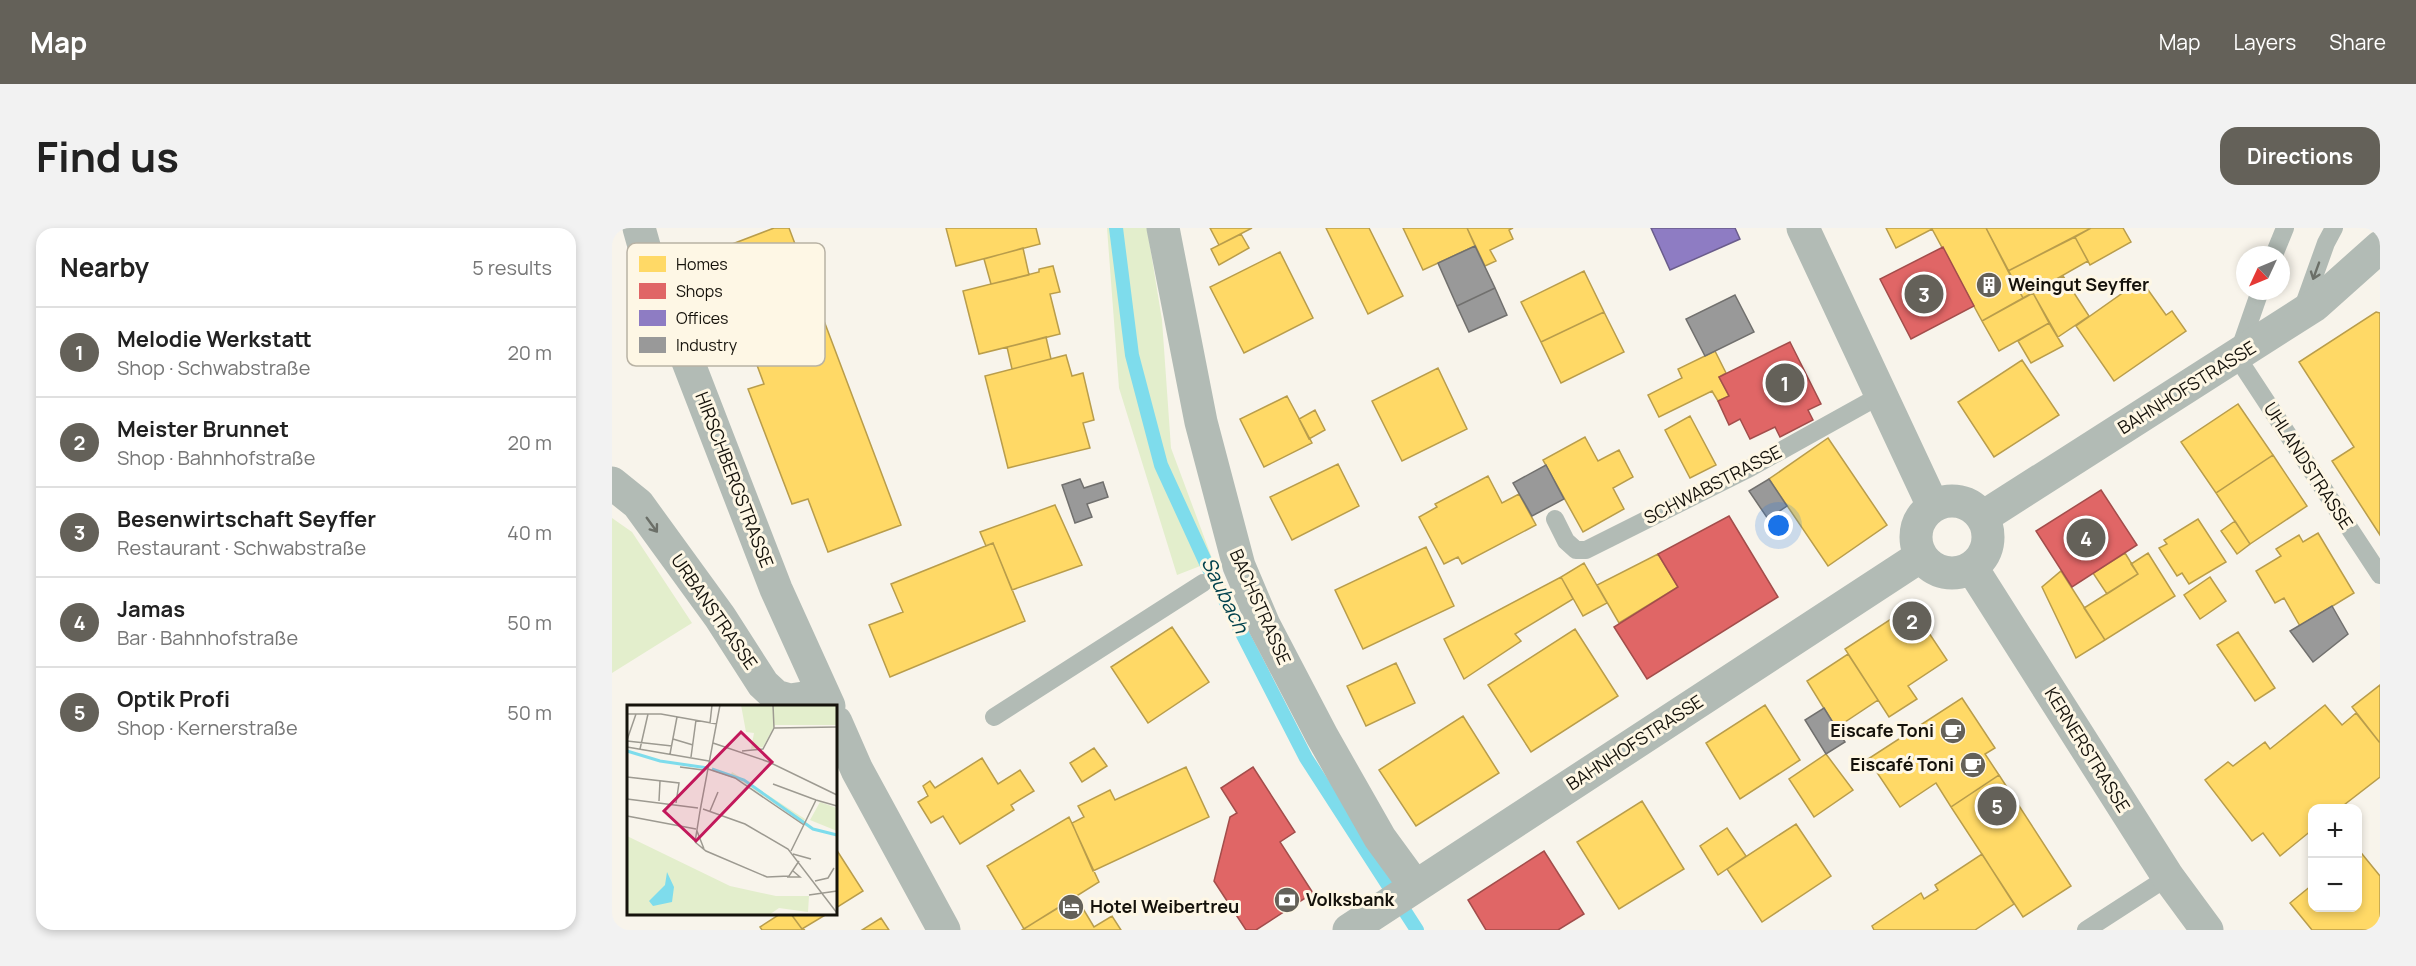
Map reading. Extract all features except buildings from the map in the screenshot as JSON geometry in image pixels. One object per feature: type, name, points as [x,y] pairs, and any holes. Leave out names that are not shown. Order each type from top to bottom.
[{"type":"street","name":"HIRSCHBERGSTRASSE","points":[[639,228],[643,243]]},
{"type":"street","name":"BACHSTRASSE","points":[[1163,228],[1200,422],[1239,566],[1264,625],[1322,736],[1411,889]]},
{"type":"street","points":[[1803,228],[1933,506]]},
{"type":"street","name":"BAHNHOFSTRASSE","points":[[1983,517],[2299,316],[2315,305],[2380,247]]},
{"type":"street","name":"HIRSCHBERGSTRASSE","points":[[690,366],[777,589],[828,705]]},
{"type":"street","name":"URBANSTRASSE","points":[[612,483],[638,504],[720,617],[763,684],[776,696],[814,705]]},
{"type":"street","points":[[1951,500],[1969,504],[1983,517],[1989,535],[1987,545],[1985,554],[1972,568],[1953,573],[1935,569],[1921,556],[1916,538],[1920,519],[1933,506],[1951,500]]},
{"type":"street","name":"BAHNHOFSTRASSE","points":[[1348,930],[1921,556]]},
{"type":"street","name":"KERNERSTRASSE","points":[[1972,568],[2168,877],[2207,930]]},
{"type":"street","points":[[837,726],[857,770],[944,930]]},
{"type":"lane","points":[[2278,246],[2285,228]]},
{"type":"lane","points":[[2299,316],[2326,243],[2334,228]]},
{"type":"lane","points":[[2237,357],[2257,300]]},
{"type":"lane","name":"UHLANDSTRASSE","points":[[2237,357],[2380,575]]},
{"type":"lane","name":"SCHWABSTRASSE","points":[[1554,519],[1566,542],[1576,550],[1587,550],[1750,468],[1881,395]]},
{"type":"lane","points":[[994,717],[1203,583]]},
{"type":"lane","points":[[2086,930],[2168,877]]},
{"type":"green space","points":[[1107,228],[1147,228],[1162,320],[1171,448],[1213,561],[1177,575],[1119,388]]},
{"type":"green space","points":[[612,518],[632,532],[692,623],[612,673]]},
{"type":"waterway","name":"Saubach","points":[[1116,228],[1132,355],[1161,465],[1206,563],[1306,758],[1417,930]]},
{"type":"place","name":"Weingut Seyffer","points":[[1989,285]]},
{"type":"place","name":"Besenwirtschaft Seyffer","points":[[1924,294]]},
{"type":"place","name":"Melodie Werkstatt","points":[[1785,383]]},
{"type":"place","name":"Jamas","points":[[2086,538]]},
{"type":"place","name":"Meister Brunnet","points":[[1912,621]]},
{"type":"place","name":"Eiscafe Toni","points":[[1953,731]]},
{"type":"place","name":"Eiscafé Toni","points":[[1973,765]]},
{"type":"place","name":"Optik Profi","points":[[1997,806]]},
{"type":"place","name":"Volksbank","points":[[1287,900]]},
{"type":"place","name":"Hotel Weibertreu","points":[[1071,907]]}]
